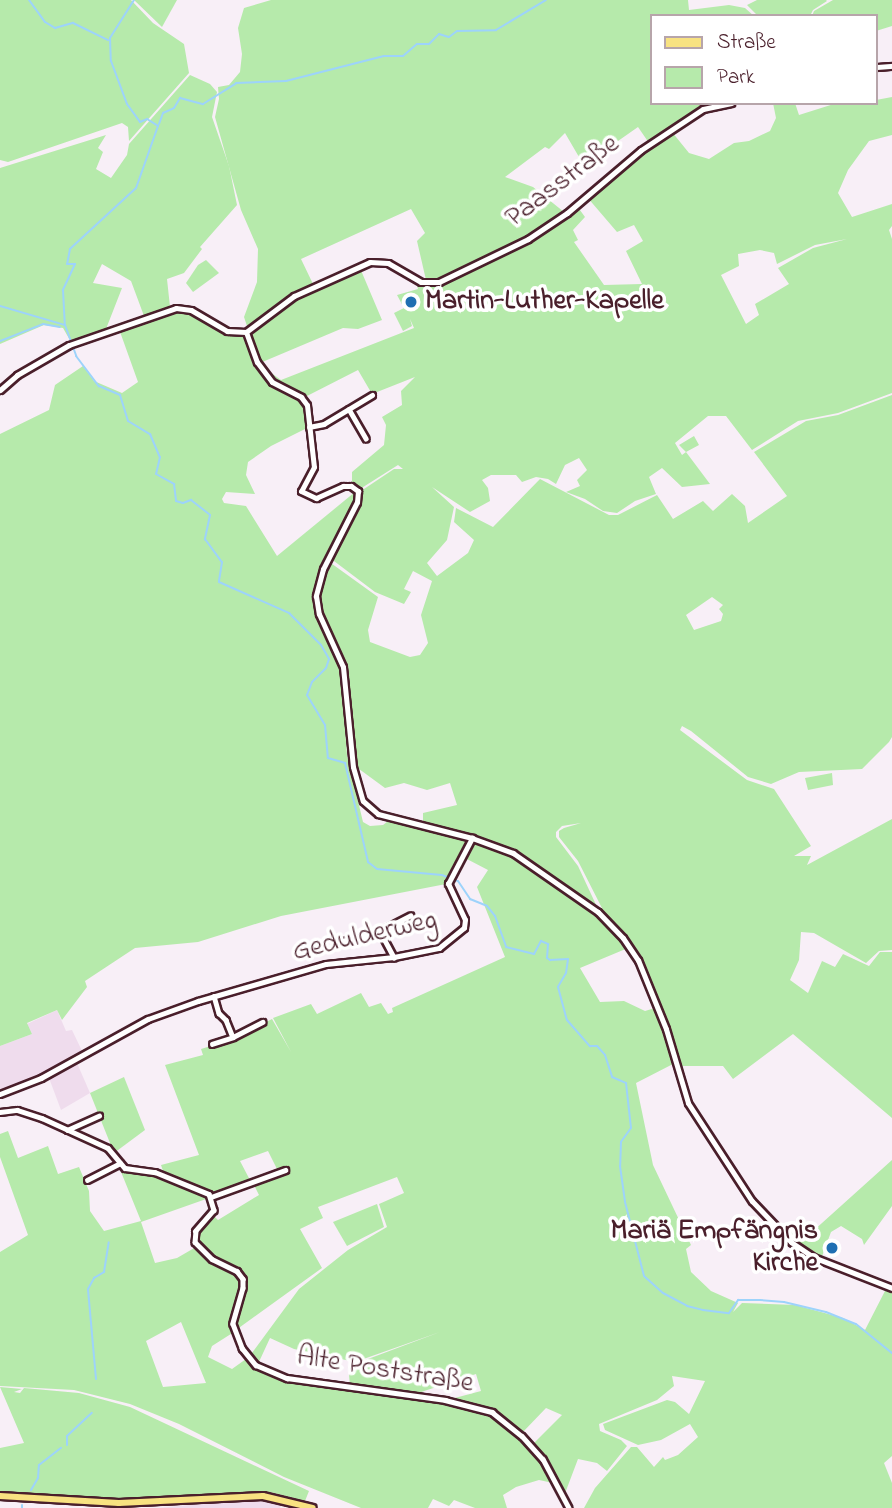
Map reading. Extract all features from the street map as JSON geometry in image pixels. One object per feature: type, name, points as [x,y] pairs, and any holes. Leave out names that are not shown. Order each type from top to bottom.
[{"type":"main road","points":[[0,1496],[120,1506],[263,1496],[313,1508]]},
{"type":"street","name":"Paasstraße","points":[[246,332],[294,296],[370,262],[388,263],[426,284],[447,278],[552,224],[631,157],[704,109],[722,105]]},
{"type":"street","points":[[0,390],[18,375],[72,344],[176,308],[191,310],[227,331],[246,332],[257,362],[272,382],[304,401],[314,467],[302,486],[304,495],[316,498],[343,486],[351,486],[358,491],[352,512],[323,569],[316,596],[322,622],[342,667],[351,751],[359,795],[367,807],[378,814],[504,849],[540,869],[598,912],[629,945],[666,1029],[688,1103],[742,1188],[791,1242],[813,1258],[892,1287]]},
{"type":"street","points":[[308,427],[324,424],[372,395]]},
{"type":"street","points":[[349,409],[366,439]]},
{"type":"street","name":"Gedulderweg","points":[[0,1094],[41,1078],[148,1019],[214,996],[326,964],[394,957],[439,948],[463,931],[465,920],[449,889],[450,878],[471,838]]},
{"type":"street","points":[[339,942],[380,931],[410,916]]},
{"type":"street","points":[[380,931],[394,957]]},
{"type":"street","points":[[214,996],[219,1013],[226,1020],[233,1037]]},
{"type":"street","points":[[212,1044],[233,1037],[262,1021]]},
{"type":"street","points":[[0,1112],[23,1112],[108,1148],[127,1169],[155,1172],[201,1189],[211,1197],[285,1170]]},
{"type":"street","points":[[66,1131],[99,1116]]},
{"type":"street","points":[[87,1180],[120,1163]]},
{"type":"street","name":"Alte Poststraße","points":[[211,1197],[214,1210],[196,1231],[195,1242],[212,1259],[237,1270],[243,1279],[243,1291],[233,1324],[242,1348],[251,1361],[287,1378],[445,1400],[492,1412],[543,1459],[569,1508]]},
{"type":"shaded area","points":[[57,1010],[66,1031],[72,1030],[83,1053],[41,1076],[0,1090],[0,1046],[32,1034],[27,1024]]},
{"type":"shaded area","points":[[77,1063],[90,1093],[61,1110],[49,1078]]},
{"type":"shaded area","points":[[252,1499],[282,1502],[280,1508],[158,1508]]},
{"type":"green space","points":[[0,0],[131,0],[153,23],[184,44],[189,73],[129,141],[128,127],[122,123],[8,162],[0,160]]},
{"type":"green space","points":[[134,0],[177,0],[162,27]]},
{"type":"green space","points":[[271,0],[688,0],[689,10],[729,5],[745,8],[752,14],[650,14],[650,105],[709,105],[649,143],[638,127],[618,141],[615,138],[579,157],[565,133],[549,149],[545,147],[505,177],[533,187],[564,212],[531,235],[430,282],[426,280],[417,241],[425,233],[411,209],[301,259],[313,284],[283,300],[251,327],[247,326],[244,317],[257,282],[258,249],[241,210],[215,117],[219,99],[218,87],[229,85],[240,72],[242,54],[238,28],[244,8]]},
{"type":"green space","points":[[757,0],[827,1],[811,14],[756,14],[747,5]]},
{"type":"green space","points":[[833,0],[892,0],[892,26],[878,30],[878,14],[813,14]]},
{"type":"green space","points":[[190,75],[210,84],[217,92],[212,117],[229,166],[237,205],[200,247],[202,249],[184,273],[167,279],[170,307],[144,316],[131,281],[102,264],[93,283],[122,288],[106,329],[71,342],[63,328],[44,325],[0,344],[0,168],[106,135],[98,148],[103,152],[96,169],[111,178],[127,155],[129,144]]},
{"type":"green space","points":[[892,97],[892,135],[869,141],[848,170],[838,193],[852,217],[892,204],[892,226],[889,230],[892,239],[892,393],[838,413],[798,421],[752,450],[726,416],[708,416],[675,443],[682,455],[686,452],[710,484],[682,487],[662,468],[649,477],[656,494],[635,501],[617,513],[603,511],[585,499],[566,492],[580,486],[577,480],[587,470],[579,458],[565,465],[556,484],[536,477],[522,482],[516,475],[491,475],[482,480],[488,488],[490,501],[470,512],[432,487],[454,507],[447,540],[427,563],[437,576],[468,553],[474,540],[454,522],[456,508],[493,527],[540,479],[609,515],[618,515],[657,495],[673,519],[703,501],[713,511],[732,494],[745,506],[748,523],[787,496],[754,452],[806,421],[838,415],[892,395],[892,737],[889,742],[862,769],[799,772],[771,784],[748,777],[691,731],[682,726],[680,730],[747,780],[774,789],[811,846],[794,856],[811,856],[807,865],[892,819],[892,950],[879,951],[866,963],[814,933],[801,932],[799,960],[790,980],[808,993],[822,961],[835,967],[843,954],[869,966],[880,952],[892,952],[892,1118],[793,1034],[733,1079],[723,1066],[678,1066],[659,1007],[622,933],[606,916],[578,861],[559,837],[559,831],[581,823],[562,826],[556,832],[556,837],[578,866],[598,909],[515,850],[423,822],[423,813],[457,805],[450,783],[427,790],[404,783],[385,788],[355,766],[345,671],[320,612],[318,591],[328,561],[378,597],[368,630],[370,642],[410,657],[420,655],[428,643],[421,615],[432,581],[413,571],[404,589],[411,592],[404,604],[375,592],[330,558],[359,501],[361,491],[394,469],[403,469],[398,465],[360,489],[352,483],[352,472],[384,445],[386,425],[382,417],[402,405],[401,391],[415,377],[372,394],[358,370],[305,397],[277,384],[263,367],[281,380],[414,328],[410,319],[412,326],[403,331],[394,313],[404,308],[397,295],[418,289],[416,282],[429,286],[439,284],[518,247],[577,206],[585,217],[573,230],[578,240],[574,242],[604,285],[642,284],[626,251],[643,241],[634,225],[617,232],[587,197],[631,158],[672,132],[689,153],[709,159],[734,143],[749,141],[770,131],[776,118],[773,105],[796,105],[799,115],[831,105],[878,105],[878,100]],"holes":[[[847,239],[813,248],[778,268],[789,284],[755,304],[759,315],[746,324],[721,275],[739,266],[738,254],[760,250],[774,253],[777,264],[815,245]],[[712,597],[723,605],[719,609],[723,614],[721,621],[694,630],[686,615]]]},
{"type":"green space","points":[[206,260],[219,273],[193,292],[186,283],[198,265]]},
{"type":"green space","points":[[360,268],[382,320],[358,329],[343,328],[260,363],[250,337],[254,330],[297,297]]},
{"type":"green space","points":[[184,309],[225,334],[244,337],[268,382],[300,399],[305,407],[305,429],[271,446],[248,462],[246,475],[255,494],[226,492],[222,499],[224,503],[246,506],[277,556],[355,492],[354,503],[317,578],[313,605],[341,673],[347,755],[363,822],[370,826],[383,825],[391,819],[462,837],[467,844],[446,884],[281,916],[198,942],[135,948],[85,981],[87,987],[62,1020],[57,1010],[27,1023],[32,1034],[0,1046],[0,434],[49,410],[55,385],[83,366],[94,381],[122,393],[138,382],[119,329]]},
{"type":"green space","points":[[694,436],[699,445],[686,452],[679,445]]},
{"type":"green space","points":[[832,773],[833,785],[808,790],[805,778]]},
{"type":"green space","points":[[472,840],[512,855],[564,889],[608,924],[628,948],[580,968],[600,1002],[624,1001],[645,1011],[655,1008],[673,1064],[636,1083],[653,1165],[691,1245],[686,1249],[691,1272],[711,1291],[738,1303],[733,1312],[742,1303],[795,1305],[843,1318],[865,1330],[886,1289],[892,1291],[892,1456],[884,1463],[892,1483],[892,1508],[584,1508],[595,1488],[631,1447],[637,1447],[654,1467],[663,1457],[665,1460],[678,1455],[698,1437],[690,1424],[661,1440],[638,1445],[605,1430],[603,1424],[667,1400],[675,1402],[689,1414],[705,1381],[672,1376],[674,1386],[657,1400],[599,1424],[600,1431],[621,1440],[627,1446],[607,1471],[597,1463],[578,1459],[564,1496],[532,1445],[562,1415],[546,1408],[522,1433],[492,1410],[451,1399],[481,1391],[476,1374],[415,1394],[350,1386],[349,1375],[360,1362],[440,1332],[355,1362],[294,1349],[270,1338],[258,1364],[249,1357],[299,1289],[348,1250],[387,1227],[379,1204],[404,1193],[397,1177],[318,1207],[323,1218],[300,1229],[322,1268],[236,1330],[243,1277],[199,1248],[195,1235],[212,1214],[218,1220],[259,1195],[253,1183],[278,1171],[268,1151],[240,1161],[251,1182],[214,1196],[205,1189],[164,1174],[161,1165],[199,1155],[165,1065],[203,1055],[201,1049],[233,1039],[272,1019],[291,1052],[273,1018],[311,1004],[317,1014],[361,993],[369,1007],[381,1003],[388,1014],[393,1012],[392,1008],[505,957],[477,887],[488,870],[463,857]]},
{"type":"green space","points":[[124,1077],[145,1130],[114,1153],[90,1093]]},
{"type":"green space","points":[[8,1131],[18,1158],[48,1146],[58,1174],[79,1167],[89,1191],[90,1211],[104,1231],[141,1221],[119,1167],[153,1173],[204,1193],[209,1198],[141,1222],[155,1263],[177,1258],[196,1247],[236,1272],[241,1280],[241,1290],[232,1317],[234,1332],[212,1346],[208,1357],[232,1369],[246,1359],[279,1377],[350,1390],[445,1401],[482,1410],[496,1416],[540,1457],[553,1483],[539,1480],[516,1487],[503,1495],[507,1508],[475,1508],[454,1500],[449,1506],[433,1499],[428,1508],[361,1508],[284,1477],[179,1424],[130,1404],[74,1390],[0,1386],[0,1252],[28,1235],[0,1157],[0,1134]],"holes":[[[181,1322],[206,1383],[163,1387],[146,1341]]]},
{"type":"green space","points":[[892,1160],[892,1206],[864,1245],[862,1239],[841,1226],[831,1232],[821,1259],[792,1240],[744,1186],[776,1220],[802,1241]]},
{"type":"green space","points":[[377,1204],[384,1227],[347,1246],[333,1222]]},
{"type":"green space","points":[[0,1387],[22,1389],[14,1392],[20,1393],[24,1388],[79,1393],[130,1407],[309,1491],[305,1501],[270,1492],[109,1499],[0,1493],[0,1448],[24,1443]]},
{"type":"waterway","points":[[29,0],[45,22],[55,28],[73,23],[108,40]]},
{"type":"waterway","points":[[134,0],[110,38],[111,61],[127,104],[140,122],[147,119],[158,126],[136,188],[70,249],[67,264],[75,264],[63,290],[65,325],[76,356],[99,386],[120,395],[128,421],[150,434],[160,457],[156,474],[174,484],[176,501],[183,503],[191,500],[210,515],[205,539],[222,562],[219,582],[289,613],[321,645],[329,659],[326,668],[312,682],[307,695],[325,725],[328,758],[345,763],[368,862],[377,869],[442,875],[458,881],[470,899],[487,906],[495,916],[506,947],[534,954],[541,941],[548,944],[547,958],[568,959],[566,973],[558,987],[567,1020],[590,1046],[597,1046],[605,1055],[612,1077],[626,1083],[631,1128],[621,1142],[620,1166],[625,1202],[644,1276],[663,1293],[687,1306],[703,1310],[729,1313],[738,1300],[760,1300],[784,1302],[826,1312],[856,1324],[892,1353]]},
{"type":"waterway","points":[[159,124],[163,113],[174,108],[180,98],[203,104],[236,83],[286,81],[384,56],[403,56],[417,44],[429,44],[439,34],[449,37],[457,31],[496,30],[546,0]]},
{"type":"waterway","points":[[0,306],[65,325]]},
{"type":"waterway","points":[[0,341],[43,324],[60,327]]},
{"type":"waterway","points":[[96,1379],[88,1289],[94,1278],[104,1272],[109,1242]]},
{"type":"waterway","points":[[67,1445],[67,1436],[92,1413]]},
{"type":"waterway","points":[[31,1490],[38,1478],[39,1465],[61,1448]]},
{"type":"place","name":"Martin-Luther-Kapelle","points":[[411,302]]},
{"type":"place","name":"Mariä Empfängnis Kirche","points":[[832,1248]]}]
